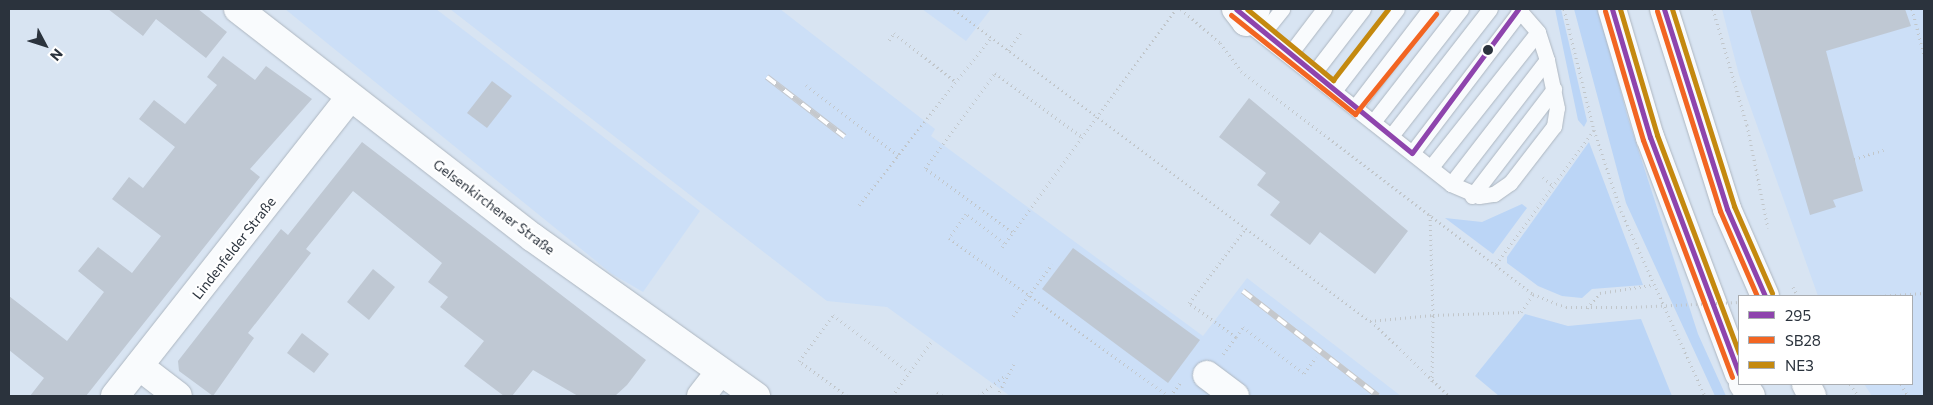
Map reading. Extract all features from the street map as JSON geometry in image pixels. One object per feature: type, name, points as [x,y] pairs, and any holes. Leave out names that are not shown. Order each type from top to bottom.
[{"type":"street","name":"Gelsenkirchener Straße","points":[[238,9],[556,254],[756,396]]},
{"type":"street","points":[[1612,9],[1650,137],[1738,371]]},
{"type":"street","points":[[1664,9],[1727,209],[1765,295]]},
{"type":"street","name":"Lindenfelder Straße","points":[[115,396],[350,97]]},
{"type":"street","points":[[139,366],[178,396]]},
{"type":"street","points":[[701,396],[720,372]]},
{"type":"street","points":[[1207,375],[1235,396]]},
{"type":"street","points":[[1744,385],[1751,396]]},
{"type":"lane","points":[[1250,18],[1282,9]]},
{"type":"lane","points":[[1289,55],[1324,9]]},
{"type":"lane","points":[[1313,74],[1363,9]]},
{"type":"lane","points":[[1334,91],[1397,9]]},
{"type":"lane","points":[[1355,107],[1430,9]]},
{"type":"lane","points":[[1373,122],[1460,9]]},
{"type":"lane","points":[[1391,136],[1490,9]]},
{"type":"lane","points":[[1250,18],[1289,55],[1412,153],[1431,167],[1451,184],[1472,196],[1503,190],[1548,138],[1557,108],[1547,60],[1538,32],[1519,10],[1412,153]]},
{"type":"lane","points":[[1431,167],[1538,32]]},
{"type":"lane","points":[[1451,184],[1547,60]]},
{"type":"lane","points":[[1472,196],[1554,90]]},
{"type":"path","points":[[954,9],[1370,321],[1432,382],[1449,396]]},
{"type":"path","points":[[1169,396],[949,238],[966,214],[1003,245],[1176,9]]},
{"type":"path","points":[[1181,9],[1266,91],[1496,264],[1532,294],[1566,307],[1586,308],[1738,302]]},
{"type":"path","points":[[1564,9],[1594,130],[1651,285],[1705,396]]},
{"type":"path","points":[[1713,9],[1747,125],[1772,238]]},
{"type":"path","points":[[1912,9],[1924,55]]},
{"type":"path","points":[[1008,50],[1022,31]]},
{"type":"path","points":[[889,40],[894,33],[956,82]]},
{"type":"path","points":[[859,205],[992,37]]},
{"type":"path","points":[[1012,232],[925,168],[995,73],[1082,137]]},
{"type":"path","points":[[806,84],[898,155]]},
{"type":"path","points":[[1266,91],[1270,87]]},
{"type":"path","points":[[1496,264],[1594,130]]},
{"type":"path","points":[[1854,159],[1884,150]]},
{"type":"path","points":[[1430,214],[1433,315],[1432,382]]},
{"type":"path","points":[[1236,337],[1189,303],[1246,228]]},
{"type":"path","points":[[1013,316],[1052,264]]},
{"type":"path","points":[[1789,280],[1797,295]]},
{"type":"path","points":[[1586,308],[1600,293],[1651,285]]},
{"type":"path","points":[[1891,295],[1924,292]]},
{"type":"path","points":[[1370,321],[1433,315],[1521,312],[1532,294]]},
{"type":"path","points":[[847,396],[799,361],[833,315],[910,372]]},
{"type":"path","points":[[1207,375],[1243,327],[1304,373],[1316,357]]},
{"type":"path","points":[[892,396],[932,342]]},
{"type":"path","points":[[997,396],[1006,375],[1014,364]]},
{"type":"path","points":[[979,396],[1006,375]]},
{"type":"path","points":[[1851,385],[1858,396]]},
{"type":"path","points":[[1902,385],[1908,396]]},
{"type":"path","points":[[934,396],[937,392],[943,396]]},
{"type":"shaded area","points":[[285,9],[436,9],[700,211],[643,292],[612,274]]},
{"type":"shaded area","points":[[450,9],[780,9],[935,129],[931,136],[1203,336],[1247,278],[1401,396],[1010,396],[887,307],[827,301]]},
{"type":"shaded area","points":[[922,9],[991,9],[966,41]]},
{"type":"shaded area","points":[[1555,9],[1561,9],[1587,121],[1584,127],[1578,120]]},
{"type":"shaded area","points":[[1574,9],[1599,9],[1627,115],[1698,334],[1726,396],[1715,396],[1626,203]]},
{"type":"shaded area","points":[[1722,9],[1924,9],[1924,396],[1872,396],[1865,385],[1913,385],[1913,295],[1818,295],[1739,75]]},
{"type":"shaded area","points":[[1589,142],[1643,285],[1592,289],[1582,298],[1562,296],[1538,286],[1507,263],[1507,257]]},
{"type":"shaded area","points":[[1522,204],[1527,208],[1493,254],[1445,218],[1482,222]]},
{"type":"shaded area","points":[[1525,314],[1568,326],[1641,319],[1672,396],[1499,396],[1475,376]]},
{"type":"building","points":[[108,9],[198,9],[227,32],[206,58],[156,19],[143,36]]},
{"type":"building","points":[[1750,9],[1905,9],[1911,26],[1826,51],[1863,191],[1833,200],[1836,207],[1810,215]]},
{"type":"building","points":[[223,56],[255,80],[266,66],[312,99],[250,169],[260,177],[86,396],[30,396],[44,378],[9,350],[9,296],[67,341],[104,292],[78,271],[98,247],[132,273],[161,236],[112,199],[129,177],[143,188],[175,147],[139,119],[154,100],[185,124],[217,85],[207,77]]},
{"type":"building","points":[[492,81],[512,96],[487,128],[467,113]]},
{"type":"building","points":[[1249,98],[1408,231],[1375,274],[1320,232],[1310,245],[1270,215],[1280,202],[1257,185],[1266,173],[1219,137]]},
{"type":"building","points":[[362,142],[646,360],[627,385],[615,396],[578,396],[533,370],[512,396],[504,396],[464,366],[484,341],[440,307],[448,297],[428,282],[442,263],[353,191],[306,249],[311,253],[248,333],[254,338],[213,396],[179,371],[178,361],[281,229],[288,235]]},
{"type":"building","points":[[1073,248],[1200,340],[1168,383],[1042,289]]},
{"type":"building","points":[[373,269],[395,287],[369,320],[347,302]]},
{"type":"building","points":[[302,333],[329,354],[314,373],[287,353]]},
{"type":"railway","points":[[767,77],[845,137]]},
{"type":"railway","points":[[1243,291],[1378,396]]},
{"type":"transit line","name":"295","points":[[1236,9],[1412,153],[1518,9]]},
{"type":"transit line","name":"NE3","points":[[1247,9],[1333,80],[1388,9]]},
{"type":"transit line","name":"295","points":[[1612,9],[1650,137],[1738,371]]},
{"type":"transit line","name":"NE3","points":[[1620,9],[1657,135],[1738,350]]},
{"type":"transit line","name":"295","points":[[1664,9],[1727,209],[1765,295]]},
{"type":"transit line","name":"NE3","points":[[1672,9],[1734,206],[1772,293]]},
{"type":"transit line","name":"SB28","points":[[1605,11],[1643,140],[1732,377]]},
{"type":"transit line","name":"SB28","points":[[1657,11],[1720,211],[1757,295]]},
{"type":"transit line","name":"SB28","points":[[1231,15],[1355,114],[1436,14]]}]
